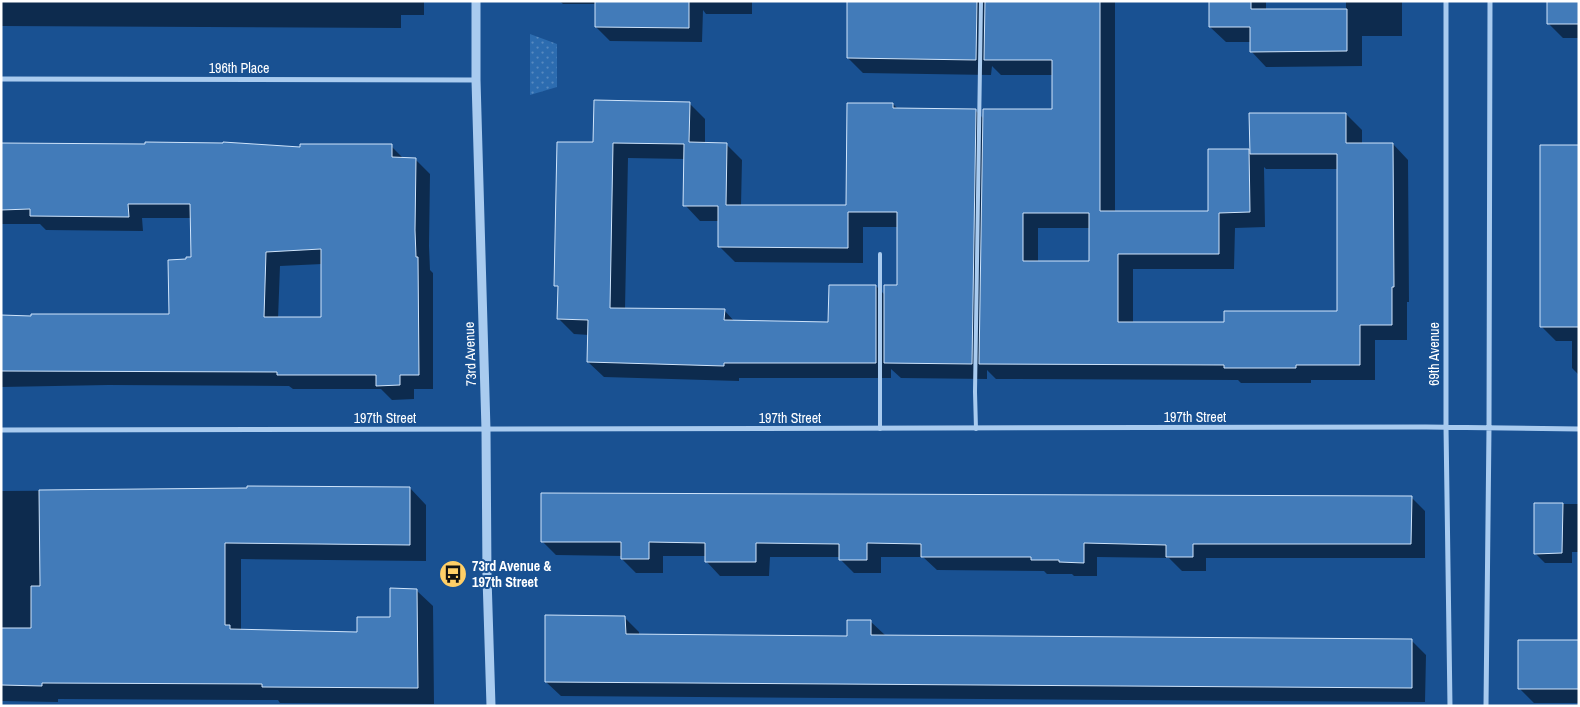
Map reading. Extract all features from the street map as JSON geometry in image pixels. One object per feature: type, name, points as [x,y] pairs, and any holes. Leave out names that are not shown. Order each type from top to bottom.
[{"type":"street","name":"73rd Avenue","points":[[476,1],[476,80],[486,430],[487,577],[491,706]]},
{"type":"street","name":"69th Avenue","points":[[1446,1],[1446,427],[1450,706]]},
{"type":"street","points":[[1486,706],[1490,1]]},
{"type":"street","name":"196th Place","points":[[1,79],[476,80]]},
{"type":"street","name":"197th Street","points":[[1,430],[1446,427],[1579,429]]},
{"type":"lane","points":[[976,429],[981,1]]},
{"type":"lane","points":[[880,254],[880,429]]},
{"type":"shaded area","points":[[530,34],[557,44],[557,87],[530,95]]},
{"type":"building","points":[[595,1],[689,1],[689,28],[595,27]]},
{"type":"building","points":[[847,1],[977,1],[976,60],[847,58]]},
{"type":"building","points":[[985,1],[1100,1],[1100,211],[1208,211],[1208,149],[1249,149],[1250,212],[1219,213],[1219,254],[1118,254],[1118,322],[1224,322],[1224,311],[1337,311],[1337,154],[1250,154],[1249,113],[1346,113],[1346,143],[1393,143],[1394,287],[1392,287],[1392,325],[1360,325],[1360,365],[1296,365],[1296,368],[1224,368],[1224,365],[979,364],[983,109],[1052,109],[1052,60],[984,60]],"holes":[[[1023,213],[1089,213],[1089,261],[1023,261]]]},
{"type":"building","points":[[1209,1],[1251,1],[1251,9],[1347,9],[1347,51],[1250,52],[1250,27],[1209,27]]},
{"type":"building","points":[[1547,1],[1579,1],[1579,24],[1547,24]]},
{"type":"building","points":[[594,100],[690,102],[689,142],[727,143],[726,205],[846,205],[847,103],[893,103],[893,108],[976,109],[972,364],[884,363],[884,285],[897,285],[897,212],[848,212],[848,248],[718,247],[718,206],[683,206],[684,144],[613,143],[610,308],[725,309],[724,320],[828,322],[829,285],[876,285],[876,363],[724,363],[724,366],[587,362],[588,320],[557,319],[558,286],[554,286],[557,142],[593,142]]},
{"type":"building","points":[[145,142],[223,142],[300,147],[300,144],[392,144],[392,157],[416,158],[415,230],[416,257],[418,257],[419,375],[400,375],[400,385],[376,386],[376,375],[277,375],[277,372],[1,371],[1,315],[169,314],[168,260],[191,257],[190,204],[128,204],[129,217],[30,216],[30,209],[1,210],[1,143],[145,144]],"holes":[[[321,249],[321,317],[264,317],[266,252]]]},
{"type":"building","points":[[1540,145],[1579,145],[1579,327],[1540,327]]},
{"type":"building","points":[[247,486],[410,487],[410,545],[225,543],[225,625],[230,625],[230,629],[357,632],[357,617],[390,617],[390,588],[417,589],[418,688],[262,687],[262,684],[42,683],[42,686],[1,685],[1,628],[31,628],[31,586],[40,586],[39,490],[247,488]]},
{"type":"building","points":[[541,493],[1412,496],[1411,544],[1193,544],[1193,557],[1166,557],[1166,545],[1084,543],[1084,563],[1059,562],[1059,560],[1031,560],[1031,557],[921,557],[921,544],[867,543],[867,560],[839,560],[839,544],[756,543],[756,562],[705,562],[705,543],[649,542],[649,559],[621,559],[621,542],[541,542]]},
{"type":"building","points":[[1534,503],[1563,503],[1562,553],[1534,554]]},
{"type":"building","points":[[545,615],[625,616],[626,634],[847,636],[847,620],[871,620],[871,635],[1412,639],[1412,688],[545,682]]},
{"type":"building","points":[[1518,640],[1579,640],[1579,689],[1518,689]]},
{"type":"place","name":"73rd Avenue & 197th Street","points":[[453,574]]}]
